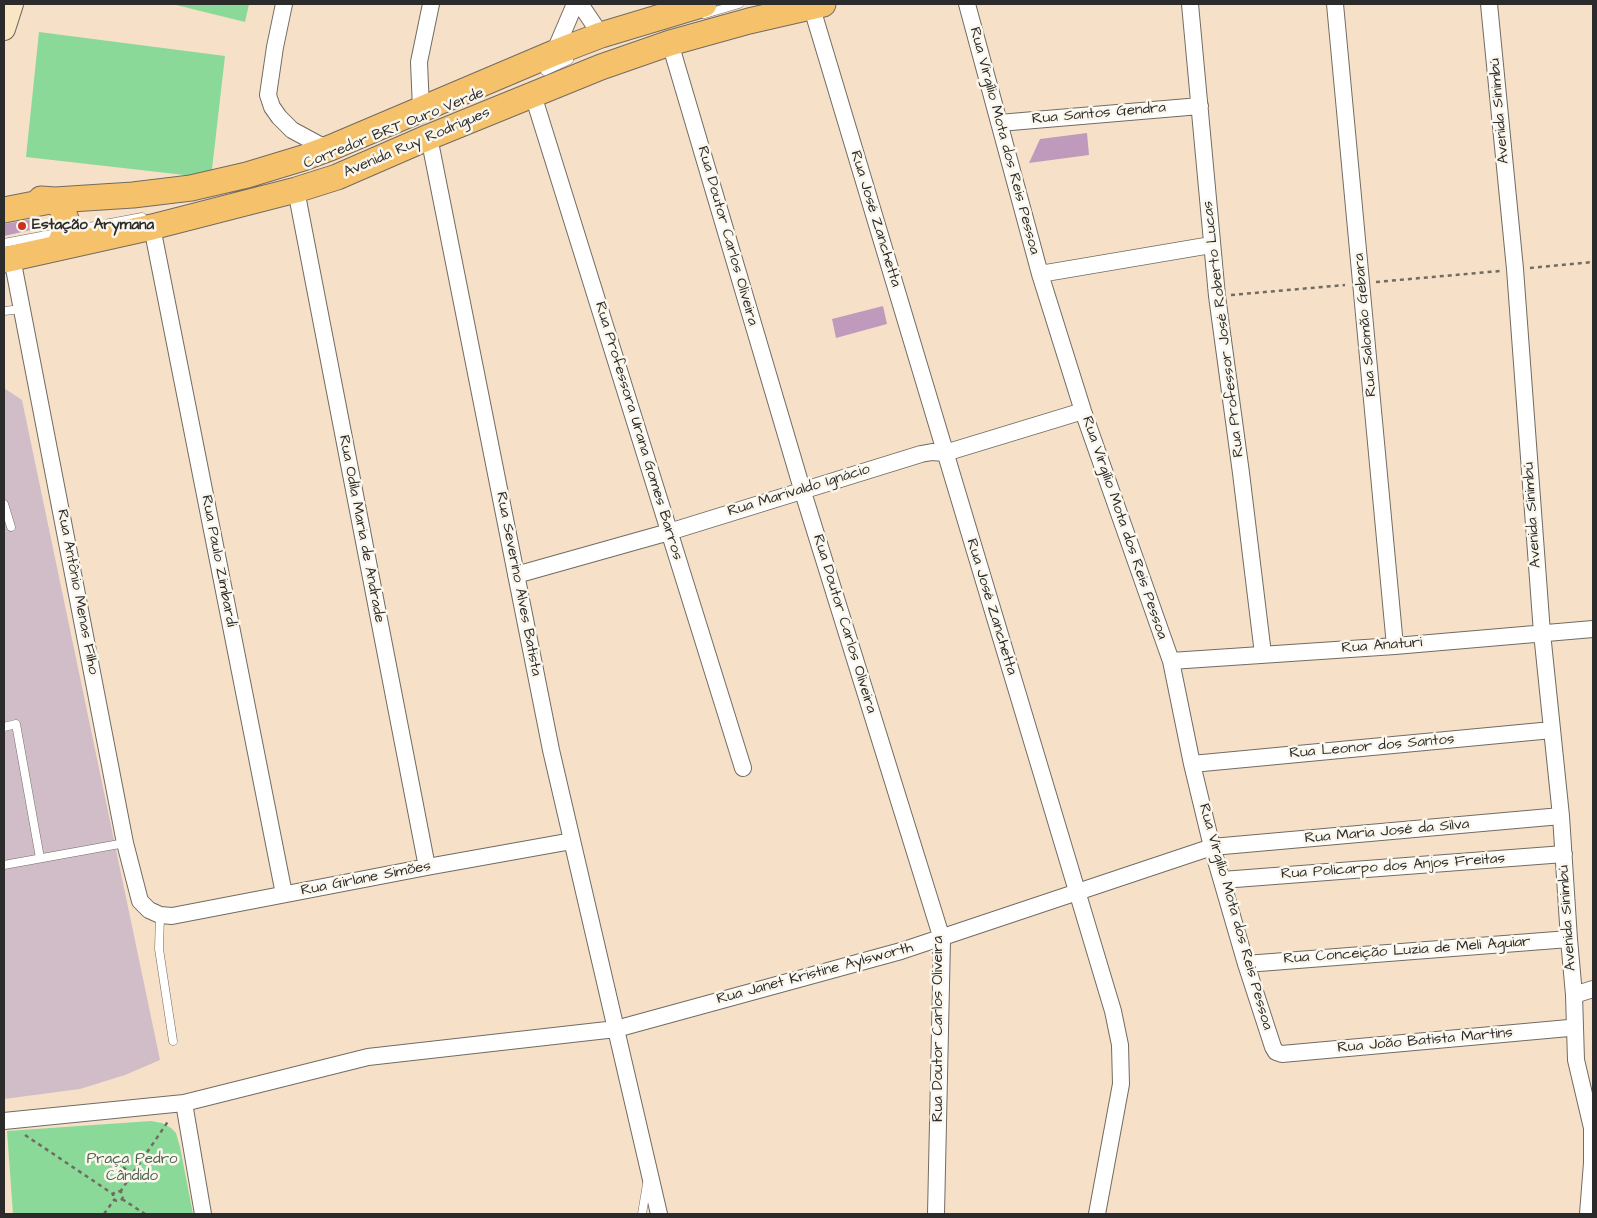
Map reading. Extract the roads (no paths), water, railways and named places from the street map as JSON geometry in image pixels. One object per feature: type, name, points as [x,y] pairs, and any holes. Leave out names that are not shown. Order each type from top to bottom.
[{"type":"main road","points":[[4,29],[12,4]]},
{"type":"main road","name":"Avenida Ruy Rodrigues","points":[[6,254],[59,216],[133,195],[191,188],[248,175],[330,148],[426,126],[533,95],[600,67],[670,44],[749,21],[817,5]]},
{"type":"main road","name":"Avenida Ruy Rodrigues","points":[[4,210],[150,222],[296,190],[337,177],[426,126],[557,61],[601,35],[699,10]]},
{"type":"main road","points":[[4,195],[59,216]]},
{"type":"street","points":[[284,4],[268,95],[272,107],[292,130],[318,144],[330,148]]},
{"type":"street","name":"Rua Severino Alves Batista","points":[[431,4],[419,62],[426,126],[549,740],[659,1214]]},
{"type":"street","points":[[557,61],[575,4]]},
{"type":"street","points":[[580,4],[601,35]]},
{"type":"street","name":"Rua Virgílio Mota dos Reis Pessoa","points":[[968,4],[1040,274],[1082,411],[1171,661],[1192,764],[1212,847],[1246,964],[1276,1052]]},
{"type":"street","name":"Rua Professor José Roberto Lucas","points":[[1190,4],[1211,246],[1263,654]]},
{"type":"street","name":"Rua Salomão Gebara","points":[[1335,4],[1395,646]]},
{"type":"street","name":"Avenida Sinimbú","points":[[1490,4],[1515,269],[1542,633],[1561,816],[1574,995],[1576,1060],[1592,1129],[1592,1163],[1588,1214]]},
{"type":"street","name":"Rua José Zanchetta","points":[[817,5],[945,453],[1113,1011],[1120,1045],[1120,1084],[1097,1214]]},
{"type":"street","name":"Rua Doutor Carlos Oliveira","points":[[670,44],[802,489],[942,939],[936,1214]]},
{"type":"street","name":"Rua Professora Urana Gomes Barros","points":[[533,95],[743,768]]},
{"type":"street","name":"Rua Santos Gendra","points":[[999,123],[1200,106]]},
{"type":"street","name":"Rua Odila Maria de Andrade","points":[[296,190],[427,867]]},
{"type":"street","name":"Rua Paulo Zimbardi","points":[[150,222],[284,894]]},
{"type":"street","points":[[1040,274],[1211,246]]},
{"type":"street","name":"Rua Antônio Menas Filho","points":[[6,254],[22,309],[125,843],[140,901],[149,910],[160,916]]},
{"type":"street","name":"Rua Marivaldo Ignácio","points":[[516,575],[669,532],[802,489],[920,454],[932,452],[945,453],[1082,411]]},
{"type":"street","name":"Rua Anaturi","points":[[1171,661],[1395,646],[1593,629]]},
{"type":"street","name":"Rua Leonor dos Santos","points":[[1192,764],[1552,730]]},
{"type":"street","name":"Rua Maria José da Silva","points":[[1212,847],[1561,816]]},
{"type":"street","name":"Rua Girlane Simões","points":[[160,916],[172,916],[572,841]]},
{"type":"street","name":"Rua Janet Kristine Aylsworth","points":[[4,1121],[184,1103],[368,1057],[616,1029],[901,952],[1212,847]]},
{"type":"street","name":"Rua Policarpo dos Anjos Freitas","points":[[1222,880],[1564,854]]},
{"type":"street","name":"Rua Conceição Luzia de Meli Aguiar","points":[[1246,964],[1569,939]]},
{"type":"street","points":[[1574,995],[1593,989]]},
{"type":"street","name":"Rua João Batista Martins","points":[[1276,1052],[1282,1054],[1569,1028],[1574,1026]]},
{"type":"street","points":[[184,1103],[204,1214]]},
{"type":"lane","points":[[699,10],[739,4]]},
{"type":"lane","name":"Corredor BRT Ouro Verde","points":[[197,207],[335,170],[426,126],[600,59],[695,27]]},
{"type":"lane","points":[[247,184],[256,181]]},
{"type":"lane","points":[[91,206],[203,194]]},
{"type":"lane","points":[[4,218],[59,216]]},
{"type":"lane","points":[[4,311],[22,309]]},
{"type":"lane","points":[[4,504],[11,526]]},
{"type":"lane","points":[[4,727],[16,724],[40,858]]},
{"type":"lane","points":[[4,865],[125,843]]},
{"type":"lane","points":[[160,916],[159,949],[173,1041]]},
{"type":"lane","points":[[642,1214],[649,1172]]},
{"type":"place","name":"Estação Arymana","points":[[22,226]]},
{"type":"park label","name":"Praça Pedro Cândido","points":[[132,1168]]}]
